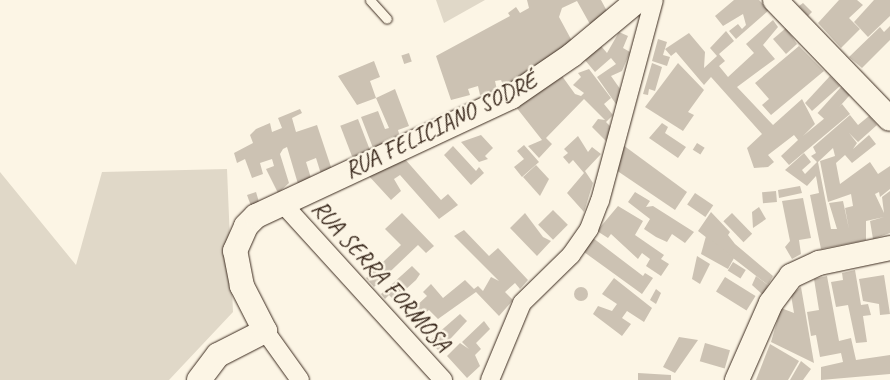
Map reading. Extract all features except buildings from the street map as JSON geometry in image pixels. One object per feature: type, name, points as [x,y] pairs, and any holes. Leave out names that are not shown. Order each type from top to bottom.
[{"type":"street","name":"RUA FELICIANO SODRÉ","points":[[266,331],[242,286],[235,251],[246,226],[256,216],[511,97],[572,56],[638,0]]},
{"type":"street","points":[[490,380],[522,303],[571,255],[589,229],[600,202],[654,0]]},
{"type":"street","points":[[775,0],[890,119]]},
{"type":"street","name":"RUA SERRA FORMOSA","points":[[283,204],[443,380]]},
{"type":"street","points":[[737,380],[771,303],[791,276],[819,263],[890,248]]},
{"type":"street","points":[[199,380],[218,355],[266,331],[300,380]]},
{"type":"lane","points":[[370,0],[387,19]]},
{"type":"shaded area","points":[[436,0],[485,0],[444,23]]},
{"type":"shaded area","points":[[227,169],[233,312],[169,380],[0,380],[0,172],[76,265],[102,172]]}]
